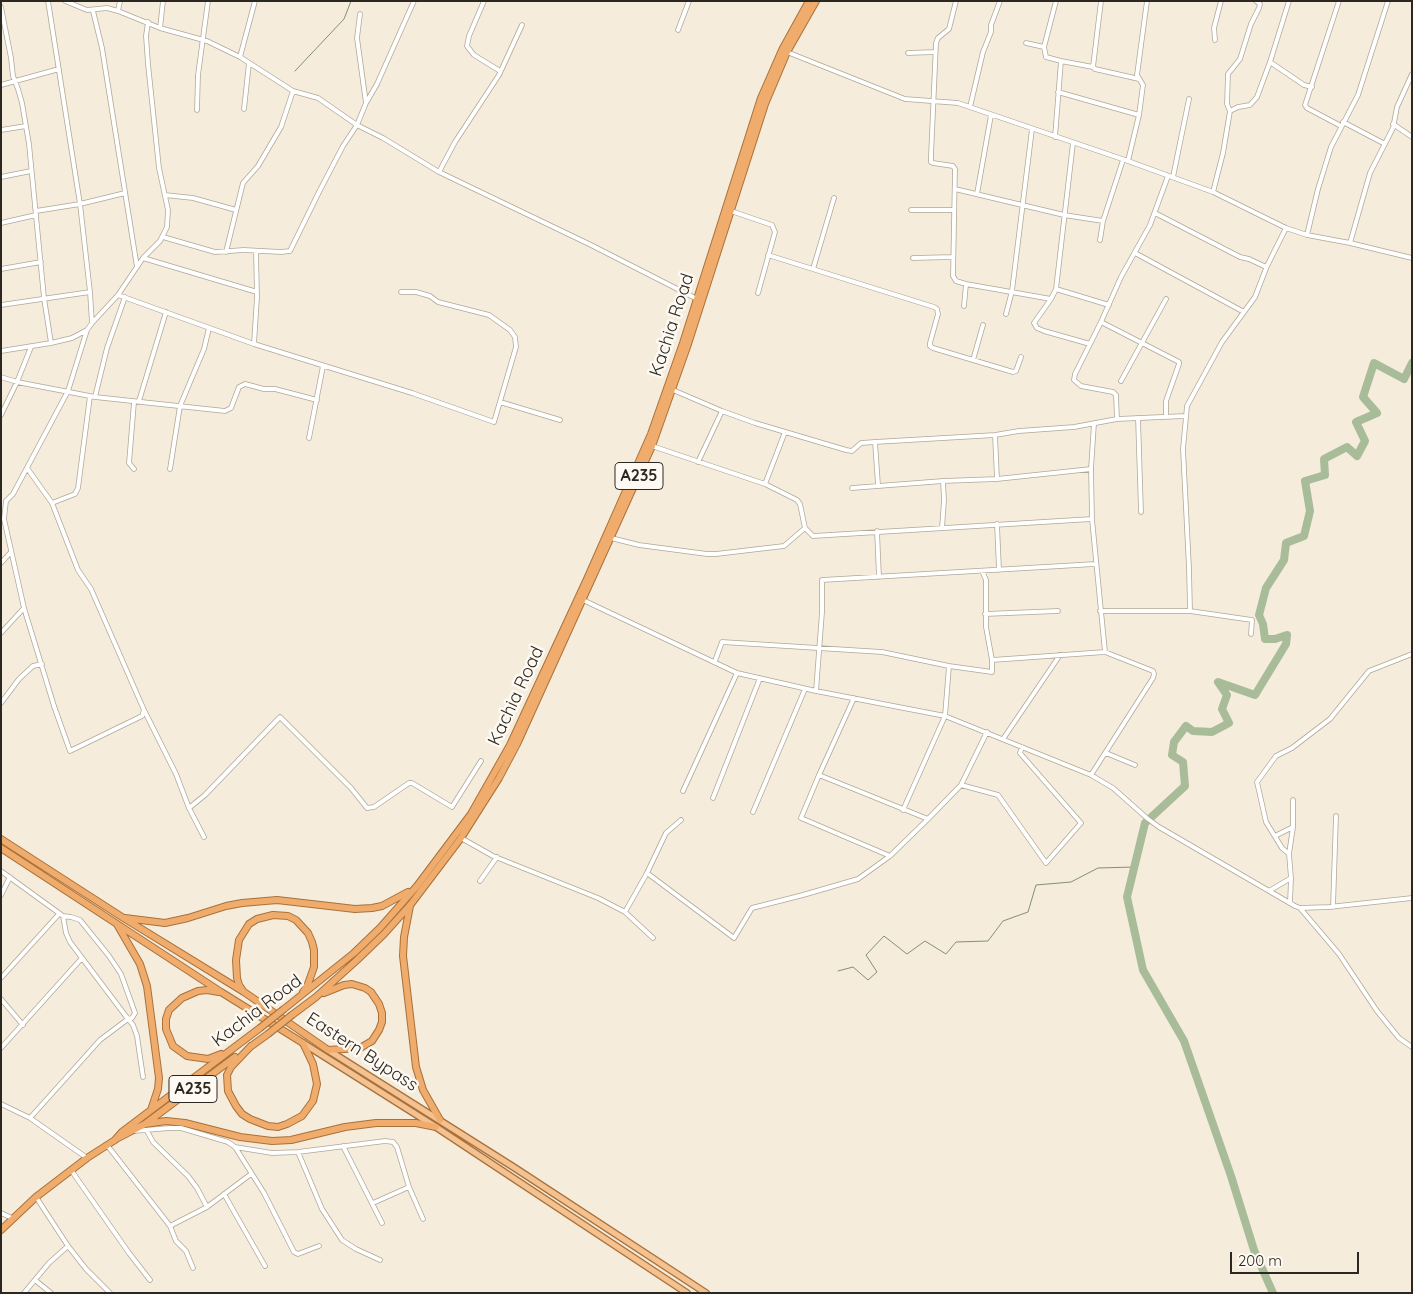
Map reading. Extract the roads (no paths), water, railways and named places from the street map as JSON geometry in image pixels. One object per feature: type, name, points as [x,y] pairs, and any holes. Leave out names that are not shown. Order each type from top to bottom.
[{"type":"highway","name":"Kachia Road","points":[[1,1230],[36,1197],[87,1158],[115,1140],[122,1132],[150,1110],[300,998],[354,953],[380,928],[461,838],[512,753],[649,438],[697,299],[761,98],[786,42],[809,1]]},
{"type":"highway","name":"Kachia Road","points":[[316,997],[358,960],[411,904],[420,885],[471,814],[501,762],[583,600],[652,446],[673,390],[772,86],[787,52],[816,1]]},
{"type":"highway","name":"Eastern Bypass","points":[[1,838],[122,917],[244,992],[328,1050]]},
{"type":"highway","name":"Eastern Bypass","points":[[1,848],[221,992],[303,1043]]},
{"type":"highway","points":[[122,917],[165,922],[188,918],[226,906],[277,900],[372,908],[382,906],[399,898],[420,885]]},
{"type":"highway","points":[[411,904],[404,937],[404,975],[416,1067],[423,1090],[440,1120]]},
{"type":"highway","points":[[244,992],[237,978],[236,960],[239,940],[249,924],[257,919],[281,915],[288,916],[303,926],[312,942],[314,950],[314,967],[308,984],[300,998]]},
{"type":"highway","points":[[116,923],[140,964],[147,986],[159,1078],[158,1089],[150,1110]]},
{"type":"highway","points":[[316,997],[344,985],[359,985],[371,992],[380,1004],[382,1022],[376,1036],[366,1046],[353,1049],[328,1050]]},
{"type":"highway","points":[[221,992],[198,991],[182,998],[169,1010],[166,1019],[166,1029],[173,1046],[187,1056],[208,1059],[227,1052]]},
{"type":"highway","name":"A235","points":[[115,1140],[146,1127],[316,997]]},
{"type":"highway","points":[[252,1046],[231,1067],[227,1075],[230,1098],[242,1114],[260,1124],[278,1127],[302,1116],[309,1108],[316,1092],[316,1074],[303,1043]]},
{"type":"highway","points":[[146,1127],[166,1122],[185,1122],[240,1137],[272,1141],[291,1140],[345,1127],[376,1123],[416,1123],[436,1127]]},
{"type":"main road","name":"Eastern Bypass","points":[[303,1043],[436,1127],[687,1293]]},
{"type":"main road","name":"Eastern Bypass","points":[[328,1050],[440,1120],[706,1293]]},
{"type":"street","points":[[48,1],[80,204],[92,323]]},
{"type":"street","points":[[65,1],[87,10],[93,11],[107,8],[118,11],[160,28],[204,40],[240,57],[293,91],[318,98],[357,125],[384,138],[439,172],[591,245],[697,299]]},
{"type":"street","points":[[118,11],[120,1]]},
{"type":"street","points":[[160,28],[163,1]]},
{"type":"street","points":[[197,110],[198,75],[208,1]]},
{"type":"street","points":[[240,57],[255,1]]},
{"type":"street","points":[[163,237],[215,252],[244,250],[287,252],[292,249],[343,146],[357,125],[414,1]]},
{"type":"street","points":[[484,1],[468,36],[467,46],[474,55],[500,71]]},
{"type":"street","points":[[956,1],[949,29],[938,38],[935,52],[931,162],[953,166],[955,170],[954,279],[966,284],[1051,299]]},
{"type":"street","points":[[970,107],[983,52],[1000,1]]},
{"type":"street","points":[[1056,1],[1044,47],[1046,57],[1139,79]]},
{"type":"street","points":[[1093,67],[1101,1]]},
{"type":"street","points":[[1128,161],[1139,115],[1143,85],[1137,75],[1147,1]]},
{"type":"street","points":[[1215,40],[1214,28],[1221,1]]},
{"type":"street","points":[[1213,192],[1223,153],[1230,111],[1227,104],[1228,74],[1240,59],[1251,24],[1259,8],[1260,4],[1256,1]]},
{"type":"street","points":[[1230,111],[1233,108],[1250,105],[1254,102],[1270,62],[1289,1]]},
{"type":"street","points":[[1339,1],[1312,87],[1306,100],[1307,108],[1384,144]]},
{"type":"street","points":[[1307,235],[1331,147],[1358,94],[1388,1]]},
{"type":"street","points":[[678,30],[688,2]]},
{"type":"street","points":[[1,7],[11,58],[12,76],[22,103],[26,126],[44,298],[51,343]]},
{"type":"street","points":[[93,11],[102,48],[137,267]]},
{"type":"street","points":[[360,14],[357,38],[366,103]]},
{"type":"street","points":[[144,710],[142,716],[70,751],[24,608],[4,519],[6,501],[13,494],[28,468],[68,391],[88,330],[92,323],[118,295],[143,258],[163,237],[167,227],[168,210],[159,168],[148,64],[146,36],[148,22]]},
{"type":"street","points":[[439,172],[455,142],[500,71],[522,25]]},
{"type":"street","points":[[1026,43],[1044,47]]},
{"type":"street","points":[[787,52],[833,69],[889,94],[905,99],[933,102],[948,101],[970,107],[1056,138],[1128,161],[1213,192],[1286,228],[1307,235],[1412,258]]},
{"type":"street","points":[[908,53],[935,52]]},
{"type":"street","points":[[1056,138],[1058,92],[1062,62]]},
{"type":"street","points":[[1270,62],[1304,85],[1312,87]]},
{"type":"street","points":[[244,110],[248,63]]},
{"type":"street","points":[[1,85],[59,69]]},
{"type":"street","points":[[1350,243],[1370,173],[1394,124],[1397,107],[1412,74]]},
{"type":"street","points":[[1406,85],[1412,88]]},
{"type":"street","points":[[226,252],[243,183],[258,166],[281,127],[293,91]]},
{"type":"street","points":[[1058,92],[1139,115]]},
{"type":"street","points":[[1117,419],[1116,395],[1113,392],[1081,386],[1074,380],[1078,366],[1101,322],[1121,277],[1155,213],[1170,176],[1189,99]]},
{"type":"street","points":[[977,194],[991,115]]},
{"type":"street","points":[[1394,124],[1412,137]]},
{"type":"street","points":[[1,130],[26,126]]},
{"type":"street","points":[[1006,314],[1012,291],[1032,129]]},
{"type":"street","points":[[1073,143],[1056,289],[1051,299],[1034,321],[1034,326],[1044,331],[1090,344]]},
{"type":"street","points":[[1100,240],[1103,221],[1114,191],[1122,160]]},
{"type":"street","points":[[1,177],[32,171]]},
{"type":"street","points":[[955,189],[1064,216],[1103,221]]},
{"type":"street","points":[[1,223],[125,193]]},
{"type":"street","points":[[165,195],[193,198],[236,210]]},
{"type":"street","points":[[812,269],[834,198]]},
{"type":"street","points":[[911,210],[954,210]]},
{"type":"street","points":[[730,212],[772,224],[775,232],[758,292]]},
{"type":"street","points":[[1155,213],[1240,257],[1266,267]]},
{"type":"street","points":[[1190,611],[1183,449],[1185,416],[1190,399],[1206,369],[1222,342],[1255,297],[1266,267],[1286,228]]},
{"type":"street","points":[[254,344],[257,292],[256,251]]},
{"type":"street","points":[[1135,253],[1244,312]]},
{"type":"street","points":[[768,255],[934,307],[937,309],[938,314],[930,346],[1013,372],[1016,371],[1021,357]]},
{"type":"street","points":[[143,258],[257,292]]},
{"type":"street","points":[[913,258],[953,258]]},
{"type":"street","points":[[1,269],[41,262]]},
{"type":"street","points":[[964,306],[966,284]]},
{"type":"street","points":[[1056,289],[1109,305]]},
{"type":"street","points":[[1,304],[90,292]]},
{"type":"street","points":[[118,295],[254,344],[412,393],[494,422],[516,347],[515,338],[510,330],[490,315],[438,302],[430,296],[416,292],[401,292]]},
{"type":"street","points":[[52,503],[75,494],[78,488],[92,396],[124,297]]},
{"type":"street","points":[[1121,381],[1166,299]]},
{"type":"street","points":[[134,469],[128,463],[136,402],[166,312]]},
{"type":"street","points":[[1101,322],[1179,362],[1180,364],[1166,400],[1166,417]]},
{"type":"street","points":[[973,360],[983,325]]},
{"type":"street","points":[[170,469],[180,406],[204,349],[209,328]]},
{"type":"street","points":[[1,351],[32,347],[72,338],[88,330]]},
{"type":"street","points":[[1,415],[18,382],[32,347]]},
{"type":"street","points":[[309,438],[323,366]]},
{"type":"street","points":[[1,377],[92,396],[225,411],[231,408],[239,387],[245,384],[264,389],[275,389],[317,400]]},
{"type":"street","points":[[673,390],[722,411],[850,451],[861,443],[995,435],[1019,431],[1074,427],[1117,419],[1185,416]]},
{"type":"street","points":[[500,402],[560,420]]},
{"type":"street","points":[[698,462],[722,411]]},
{"type":"street","points":[[1138,418],[1141,512]]},
{"type":"street","points":[[1094,423],[1091,468],[1092,519],[1105,652]]},
{"type":"street","points":[[765,484],[785,432]]},
{"type":"street","points":[[995,435],[997,479]]},
{"type":"street","points":[[875,442],[878,486]]},
{"type":"street","points":[[652,446],[765,484],[799,502],[805,528],[813,536],[1092,519]]},
{"type":"street","points":[[28,468],[52,503],[78,570],[91,590],[144,710],[176,774],[189,808],[204,837]]},
{"type":"street","points":[[852,488],[997,479],[1091,468]]},
{"type":"street","points":[[942,528],[943,481]]},
{"type":"street","points":[[1,498],[6,501]]},
{"type":"street","points":[[986,580],[996,570],[996,524]]},
{"type":"street","points":[[611,538],[639,545],[707,554],[776,548],[789,542],[805,528]]},
{"type":"street","points":[[877,531],[879,577]]},
{"type":"street","points":[[1,563],[11,552]]},
{"type":"street","points":[[816,691],[820,648],[822,580],[1095,564]]},
{"type":"street","points":[[715,661],[722,642],[882,652],[950,666],[992,672],[985,614],[986,580],[982,571]]},
{"type":"street","points":[[583,600],[737,673],[806,689],[945,716],[1091,775],[1113,788],[1150,820],[1300,908],[1339,954],[1377,1011],[1399,1038],[1412,1047]]},
{"type":"street","points":[[1,633],[24,608]]},
{"type":"street","points":[[1100,610],[1190,611],[1252,620],[1250,634]]},
{"type":"street","points":[[985,614],[1058,611]]},
{"type":"street","points":[[992,660],[1105,652],[1153,671],[1153,678],[1091,775]]},
{"type":"street","points":[[1289,854],[1282,848],[1266,822],[1257,782],[1276,756],[1292,748],[1330,719],[1369,670],[1412,654]]},
{"type":"street","points":[[1003,739],[1060,655]]},
{"type":"street","points":[[1,703],[19,679],[34,666],[42,664]]},
{"type":"street","points":[[903,810],[945,716],[950,666]]},
{"type":"street","points":[[683,791],[737,673]]},
{"type":"street","points":[[713,798],[760,678]]},
{"type":"street","points":[[753,812],[806,689]]},
{"type":"street","points":[[854,698],[801,818],[890,856]]},
{"type":"street","points":[[189,808],[205,795],[280,717],[351,788],[367,808],[374,807],[409,783],[452,806],[481,761]]},
{"type":"street","points":[[647,873],[734,938],[752,908],[858,879],[890,856],[962,785],[987,732]]},
{"type":"street","points":[[962,785],[998,795],[1046,862],[1081,823],[1020,754],[1022,747]]},
{"type":"street","points":[[1106,753],[1135,765]]},
{"type":"street","points":[[819,775],[928,819]]},
{"type":"street","points":[[1290,903],[1291,878],[1289,854],[1293,827],[1293,800]]},
{"type":"street","points":[[1333,906],[1336,816]]},
{"type":"street","points":[[624,912],[647,873],[666,833],[681,820]]},
{"type":"street","points":[[1275,836],[1293,827]]},
{"type":"street","points":[[461,838],[497,857],[578,890],[624,912],[653,938]]},
{"type":"street","points":[[480,881],[497,857]]},
{"type":"street","points":[[1,871],[61,915],[71,916],[80,920],[121,974],[134,1014],[132,1018],[100,1040],[30,1118]]},
{"type":"street","points":[[1,895],[4,884],[10,877]]},
{"type":"street","points":[[1269,891],[1291,878]]},
{"type":"street","points":[[575,896],[578,890]]},
{"type":"street","points":[[1300,908],[1412,898]]},
{"type":"street","points":[[61,915],[66,933],[82,958],[133,1025],[137,1036],[143,1077]]},
{"type":"street","points":[[1,978],[61,915]]},
{"type":"street","points":[[1,1048],[82,958]]},
{"type":"street","points":[[1,999],[23,1025]]},
{"type":"street","points":[[1,1104],[30,1118],[87,1158]]},
{"type":"street","points":[[146,1127],[181,1128],[228,1142],[235,1147],[267,1199],[295,1253],[298,1254],[319,1246]]},
{"type":"street","points":[[146,1127],[156,1146],[188,1176],[207,1206]]},
{"type":"street","points":[[235,1147],[266,1152],[298,1152],[384,1141],[393,1142],[397,1147],[409,1188],[423,1219]]},
{"type":"street","points":[[107,1145],[170,1226],[176,1241],[186,1251],[192,1268]]},
{"type":"street","points":[[343,1146],[382,1222]]},
{"type":"street","points":[[298,1152],[322,1209],[342,1240],[348,1245],[380,1260]]},
{"type":"street","points":[[71,1170],[150,1280]]},
{"type":"street","points":[[170,1226],[207,1206],[251,1174]]},
{"type":"street","points":[[373,1203],[409,1188]]},
{"type":"street","points":[[224,1194],[265,1266]]},
{"type":"street","points":[[36,1197],[68,1246],[86,1269],[110,1293]]},
{"type":"street","points":[[1,1213],[12,1218]]},
{"type":"street","points":[[24,1293],[49,1263],[68,1246]]},
{"type":"street","points":[[35,1280],[51,1293]]},
{"type":"waterway","points":[[295,71],[344,19],[351,1]]},
{"type":"waterway","points":[[1273,1293],[1254,1250],[1231,1176],[1184,1041],[1143,970],[1127,897],[1145,823],[1185,786],[1183,762],[1172,755],[1174,742],[1186,726],[1193,731],[1212,732],[1229,723],[1222,709],[1227,695],[1218,682],[1255,695],[1286,644],[1287,635],[1275,639],[1265,639],[1263,624],[1259,615],[1266,588],[1284,560],[1286,543],[1304,536],[1310,511],[1305,481],[1325,475],[1324,459],[1347,447],[1357,456],[1365,441],[1356,422],[1377,413],[1363,397],[1374,363],[1404,379],[1412,363]]},
{"type":"waterway","points":[[838,971],[853,967],[868,980],[877,972],[866,955],[884,936],[907,954],[925,941],[946,954],[956,942],[988,941],[1003,921],[1028,912],[1036,885],[1071,882],[1098,868],[1135,867]]}]
